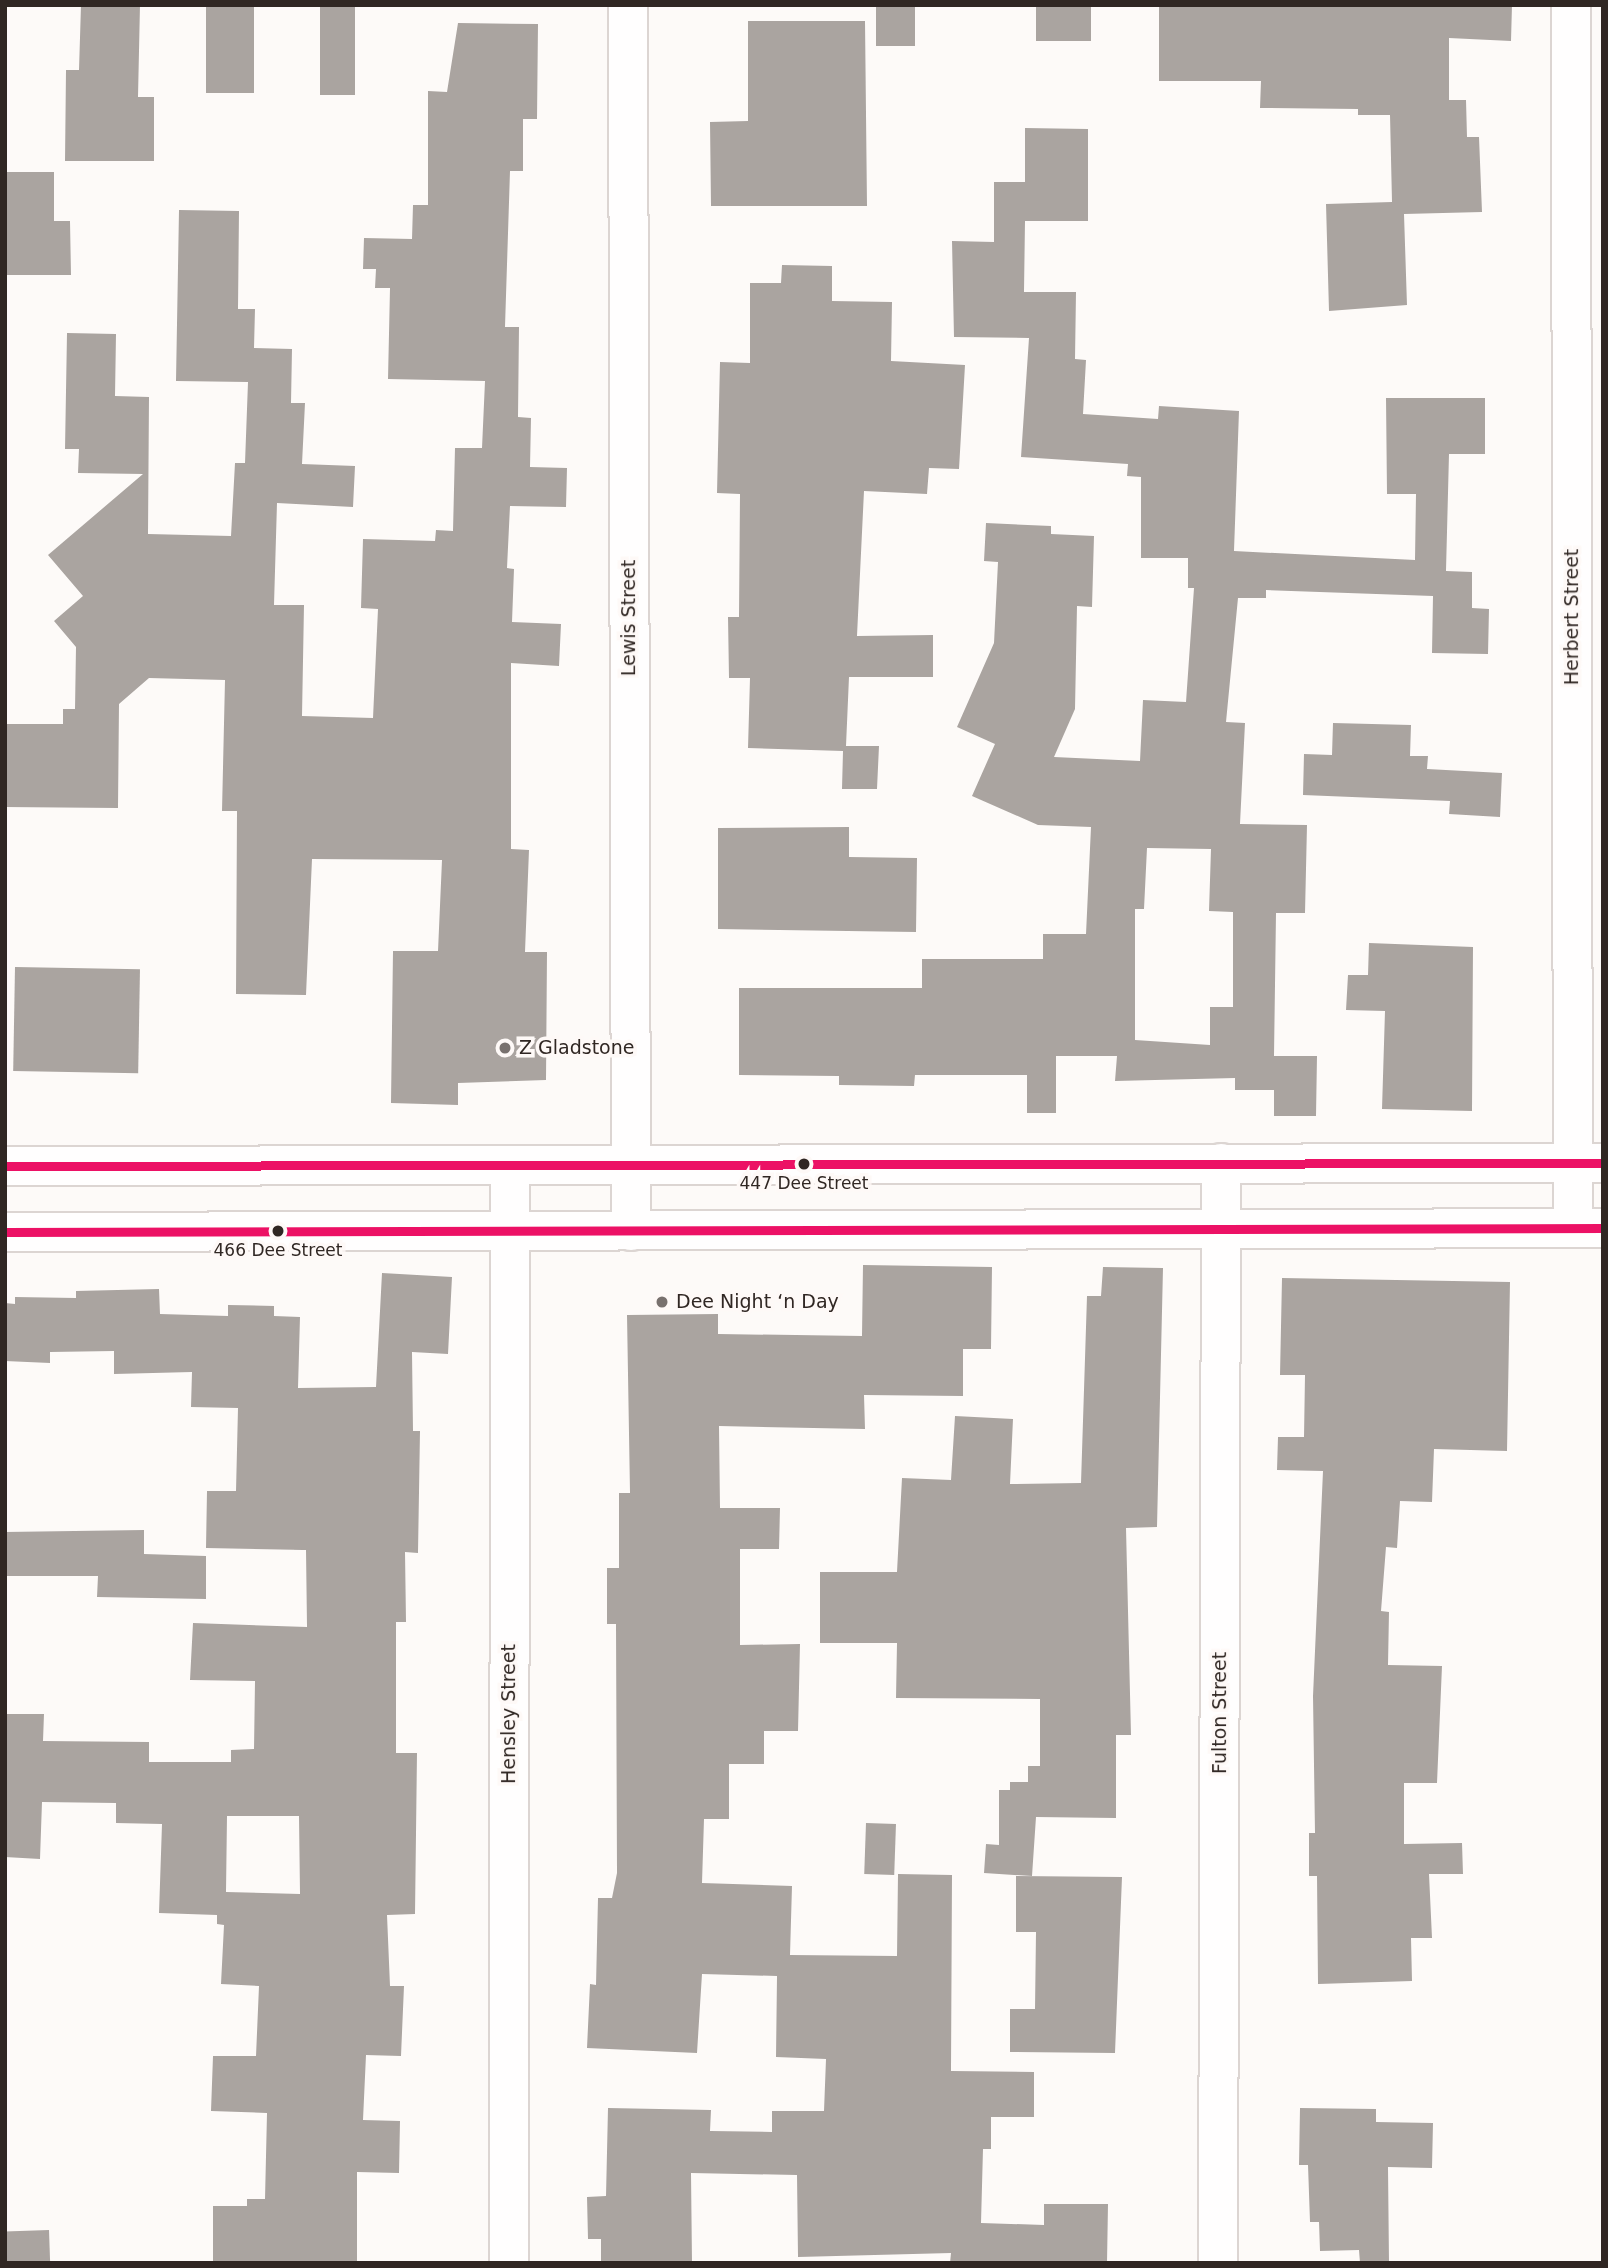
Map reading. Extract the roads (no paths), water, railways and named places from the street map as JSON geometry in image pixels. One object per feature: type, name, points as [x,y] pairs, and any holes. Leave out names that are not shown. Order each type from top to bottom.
[{"type":"main road","name":"Lewis Street","points":[[628,5],[631,1231]]},
{"type":"main road","name":"Herbert Street","points":[[1571,5],[1588,1228]]},
{"type":"main road","name":"Fulton Street","points":[[1218,2263],[1221,1163]]},
{"type":"main road","points":[[5,1166],[1588,1163]]},
{"type":"main road","name":"Hensley Street","points":[[509,2263],[510,1165]]},
{"type":"main road","points":[[5,1232],[1588,1228]]},
{"type":"place","name":"Z Gladstone","points":[[505,1048]]},
{"type":"place","name":"447 Dee Street","points":[[804,1164]]},
{"type":"place","name":"466 Dee Street","points":[[278,1231]]},
{"type":"place","name":"Dee Night ‘n Day","points":[[662,1302]]}]
